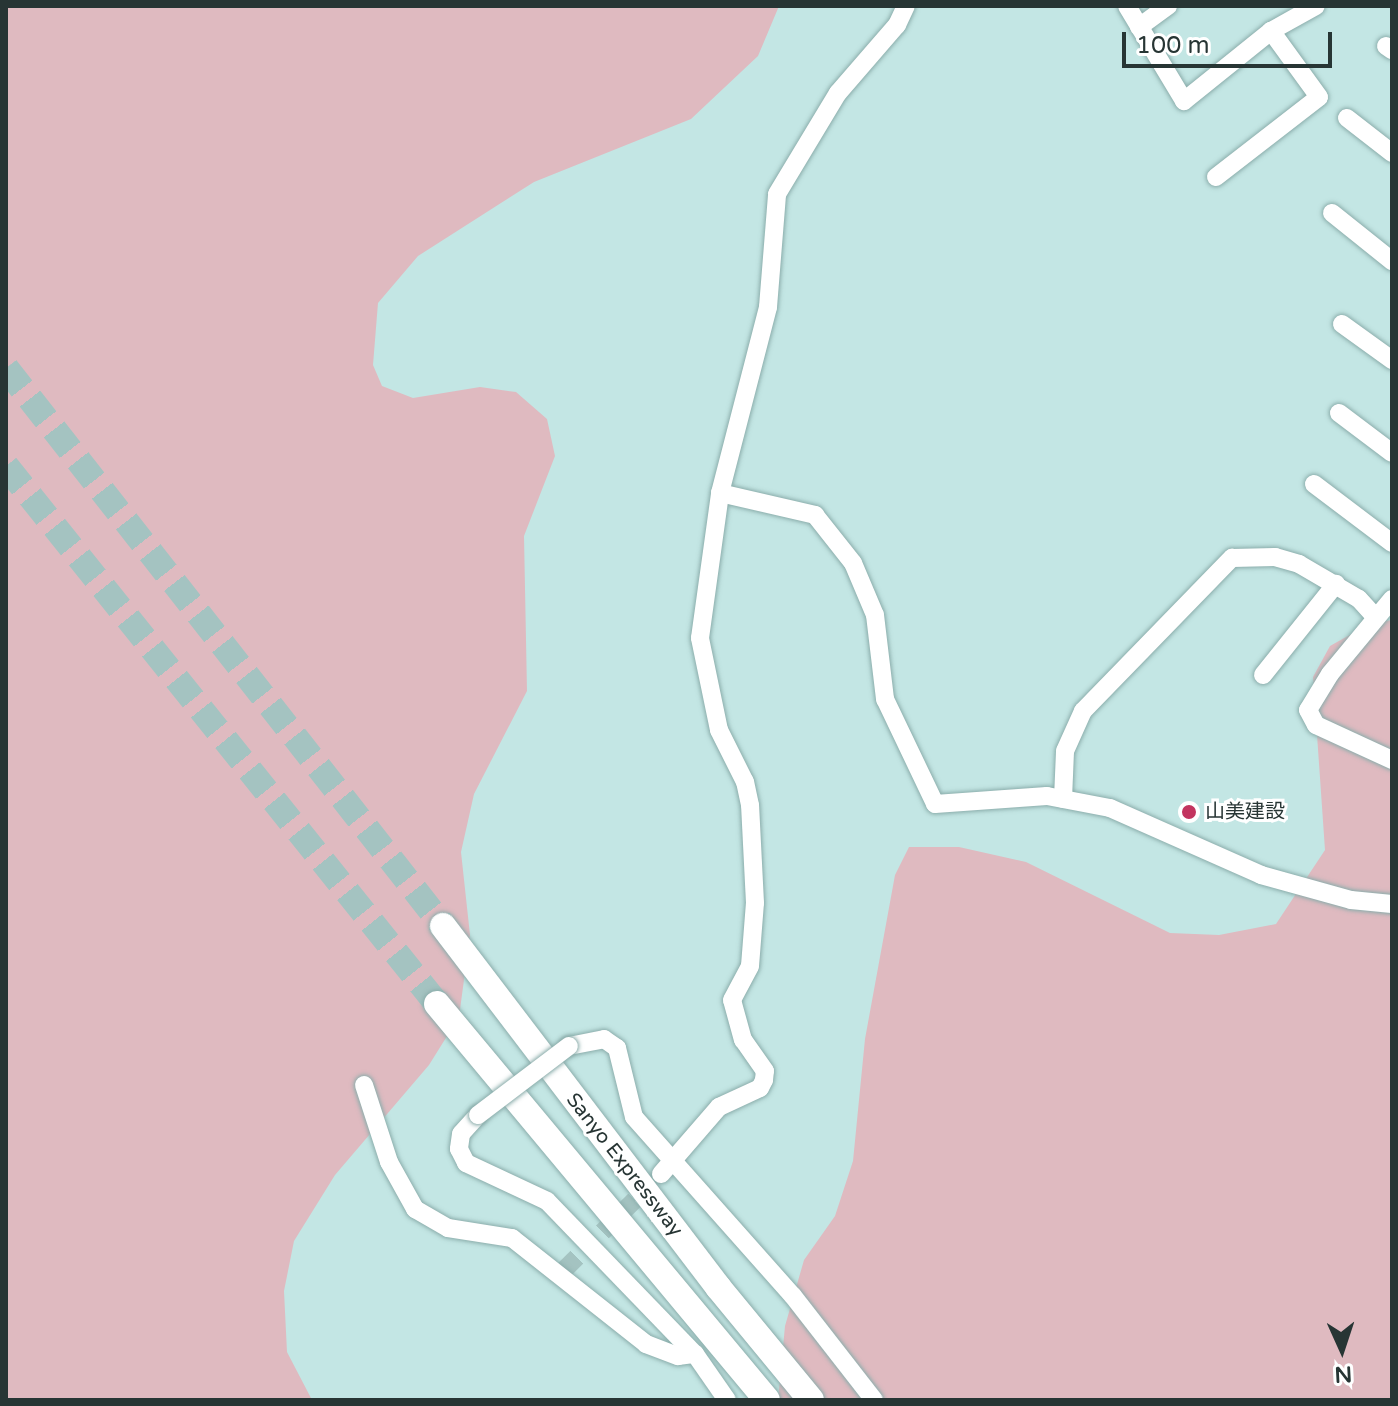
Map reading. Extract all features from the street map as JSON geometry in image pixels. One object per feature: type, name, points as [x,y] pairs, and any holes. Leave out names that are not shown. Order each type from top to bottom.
[{"type":"highway","name":"Sanyo Expressway","points":[[443,926],[650,1200],[811,1400]]},
{"type":"highway","name":"Sanyo Expressway","points":[[437,1004],[767,1400]]},
{"type":"street","points":[[666,1166],[719,1107],[760,1088],[764,1080],[765,1071],[743,1040],[732,1000],[750,966],[755,903],[750,805],[745,782],[719,730],[700,638],[720,493],[768,307],[780,182],[838,93],[897,25],[906,6]]},
{"type":"street","points":[[1127,6],[1184,101],[1271,31],[1316,6]]},
{"type":"street","points":[[1139,27],[1168,6]]},
{"type":"street","points":[[1216,177],[1319,97],[1271,31]]},
{"type":"street","points":[[1347,118],[1392,153]]},
{"type":"street","points":[[1332,213],[1392,261]]},
{"type":"street","points":[[1342,324],[1392,360]]},
{"type":"street","points":[[1339,413],[1391,449]]},
{"type":"street","points":[[1314,484],[1392,543]]},
{"type":"street","points":[[720,493],[815,515],[853,563],[875,615],[885,699],[935,804],[1063,799],[1110,808],[1261,875],[1351,900],[1392,904]]},
{"type":"street","points":[[1063,799],[1065,751],[1083,711],[1232,558],[1275,557],[1336,584],[1375,617]]},
{"type":"street","points":[[1263,675],[1336,584]]},
{"type":"street","points":[[1392,599],[1311,698],[1308,710],[1316,725],[1392,760]]},
{"type":"street","points":[[727,1400],[695,1354],[547,1201],[466,1163],[459,1149],[461,1134],[478,1115],[569,1046],[604,1039],[617,1048],[634,1117],[666,1166],[793,1296],[874,1400]]},
{"type":"street","points":[[364,1085],[389,1162],[415,1209],[448,1228],[512,1238],[561,1273],[646,1344],[678,1356],[695,1354]]},
{"type":"shaded area","points":[[6,6],[779,6],[758,56],[691,119],[534,182],[418,256],[378,303],[373,365],[382,386],[413,398],[480,387],[516,392],[547,419],[555,456],[524,536],[527,691],[474,794],[461,852],[470,935],[459,1017],[429,1065],[335,1175],[294,1241],[284,1291],[287,1352],[312,1400],[6,1400]]},
{"type":"shaded area","points":[[1392,620],[1392,1400],[778,1400],[785,1326],[804,1260],[835,1216],[853,1161],[865,1039],[895,875],[909,847],[959,847],[1026,862],[1170,933],[1219,935],[1276,924],[1325,850],[1313,677],[1330,646],[1371,623]]},
{"type":"tunnel","points":[[6,368],[443,926]]},
{"type":"tunnel","points":[[6,466],[437,1004]]},
{"type":"tunnel","points":[[564,1270],[651,1184]]},
{"type":"place","name":"山美建設","points":[[1189,812]]}]
